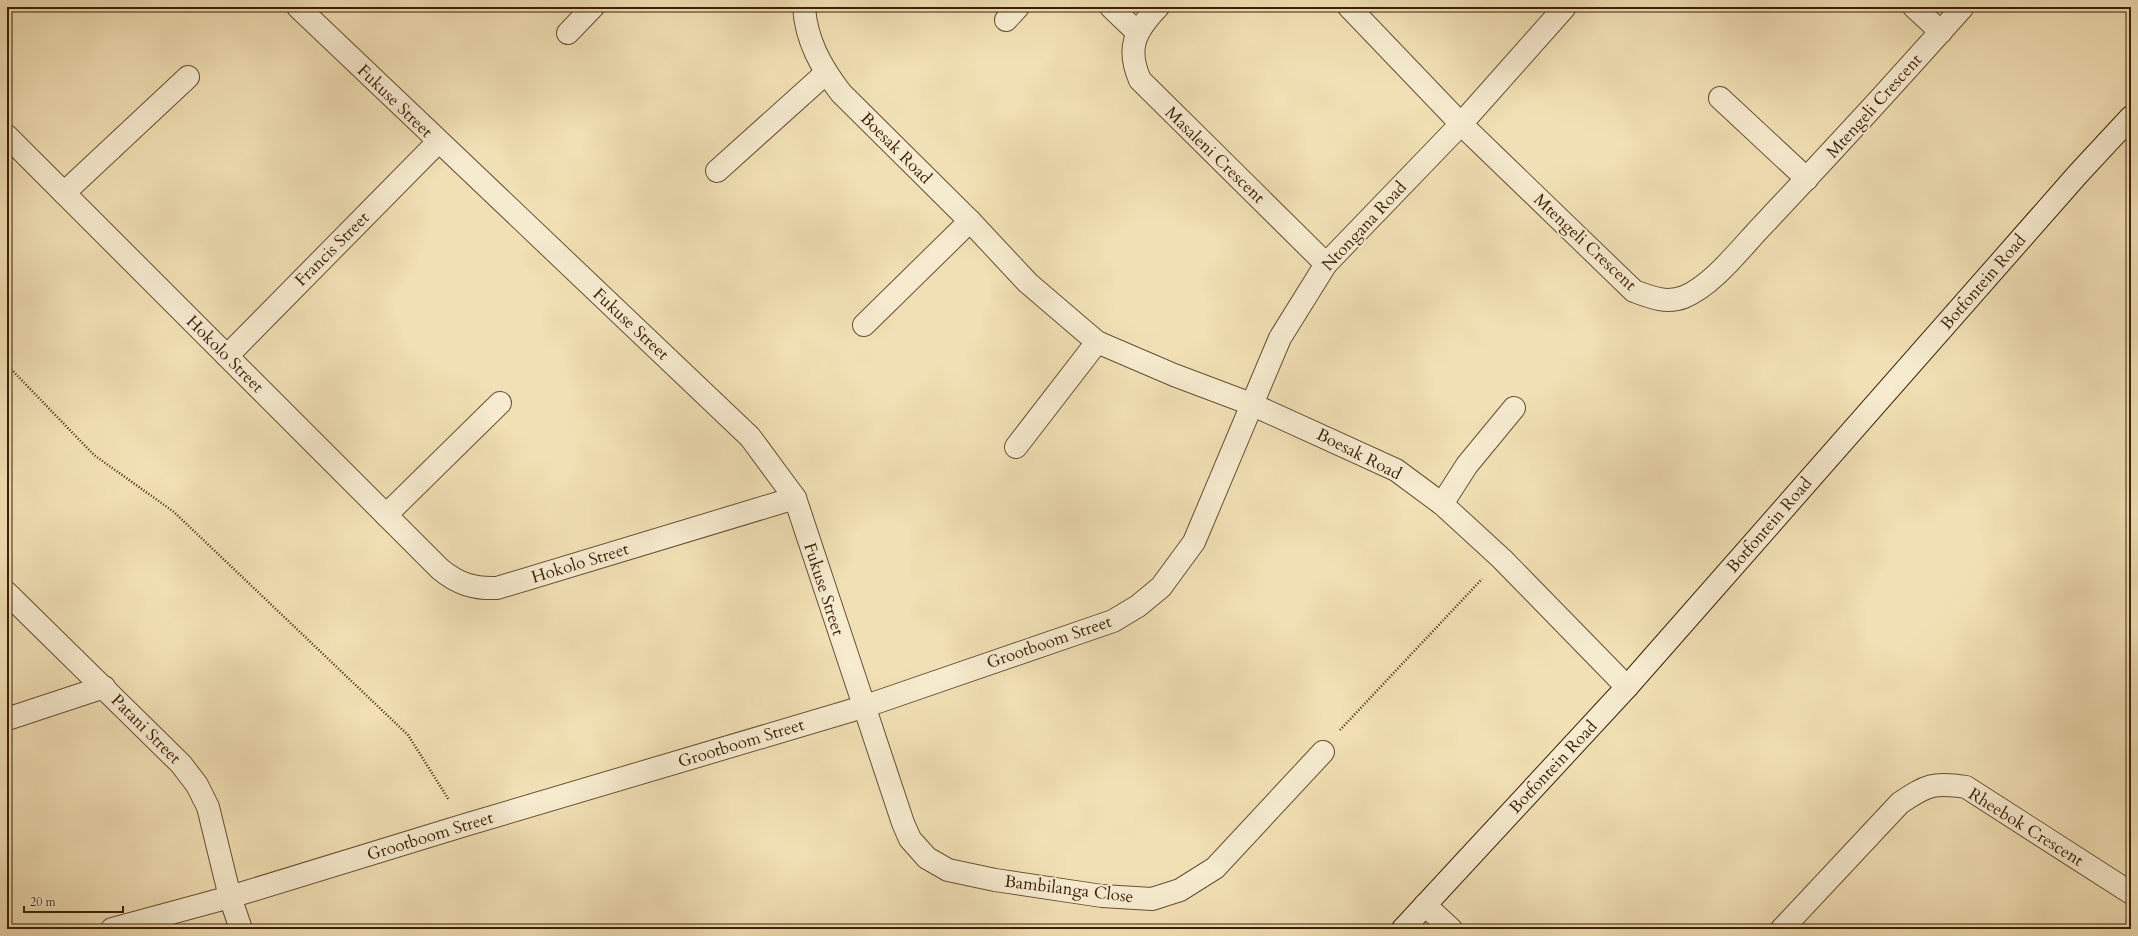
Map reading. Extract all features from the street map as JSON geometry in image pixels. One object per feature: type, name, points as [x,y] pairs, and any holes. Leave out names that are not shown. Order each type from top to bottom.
[{"type":"street","name":"Fukuse Street","points":[[298,7],[438,142],[750,437],[795,498],[862,707]]},
{"type":"street","points":[[568,33],[593,7]]},
{"type":"street","name":"Boesak Road","points":[[804,7],[807,32],[815,53],[826,73],[841,93],[970,221],[1028,283],[1097,342],[1174,375],[1251,404],[1396,470],[1442,504],[1502,559],[1627,688]]},
{"type":"street","points":[[1111,7],[1137,32]]},
{"type":"street","name":"Masaleni Crescent","points":[[1158,7],[1137,32],[1133,53],[1135,67],[1140,80],[1326,264]]},
{"type":"street","points":[[1349,7],[1461,124]]},
{"type":"street","name":"Ntongana Road","points":[[1251,404],[1280,338],[1326,264],[1461,124],[1565,7]]},
{"type":"street","points":[[1914,7],[1941,32]]},
{"type":"street","name":"Mtengeli Crescent","points":[[1461,124],[1634,291],[1653,298],[1667,300],[1684,297],[1707,283],[1807,179],[1963,7]]},
{"type":"street","points":[[717,171],[826,73]]},
{"type":"street","points":[[64,193],[188,77]]},
{"type":"street","points":[[1720,98],[1807,179]]},
{"type":"street","name":"Botfontein Road","points":[[1403,929],[1627,688],[2078,174],[2131,117]]},
{"type":"street","name":"Hokolo Street","points":[[7,136],[386,516],[450,578],[473,588],[497,588],[795,498]]},
{"type":"street","name":"Francis Street","points":[[226,356],[438,142]]},
{"type":"street","points":[[864,325],[970,221]]},
{"type":"street","points":[[1016,447],[1097,342]]},
{"type":"street","points":[[386,516],[500,403]]},
{"type":"street","name":"Grootboom Street","points":[[112,929],[230,897],[465,825],[862,707],[1112,621],[1138,606],[1161,587],[1194,542],[1251,404]]},
{"type":"street","points":[[1442,504],[1467,465],[1514,408]]},
{"type":"street","name":"Patani Street","points":[[7,593],[181,764],[198,785],[208,807],[230,897],[240,929]]},
{"type":"street","points":[[7,719],[104,687]]},
{"type":"street","name":"Bambilanga Close","points":[[862,707],[903,823],[910,839],[927,858],[948,870],[995,880],[1102,896],[1152,899],[1180,890],[1215,868],[1323,752]]},
{"type":"street","name":"Rheebok Crescent","points":[[1782,929],[1900,803],[1924,787],[1944,784],[1966,787],[2131,893]]},
{"type":"street","points":[[1425,906],[1452,929]]},
{"type":"path","points":[[7,365],[94,454],[174,512],[408,735],[465,825]]},
{"type":"path","points":[[1323,752],[1346,723],[1502,559]]}]
